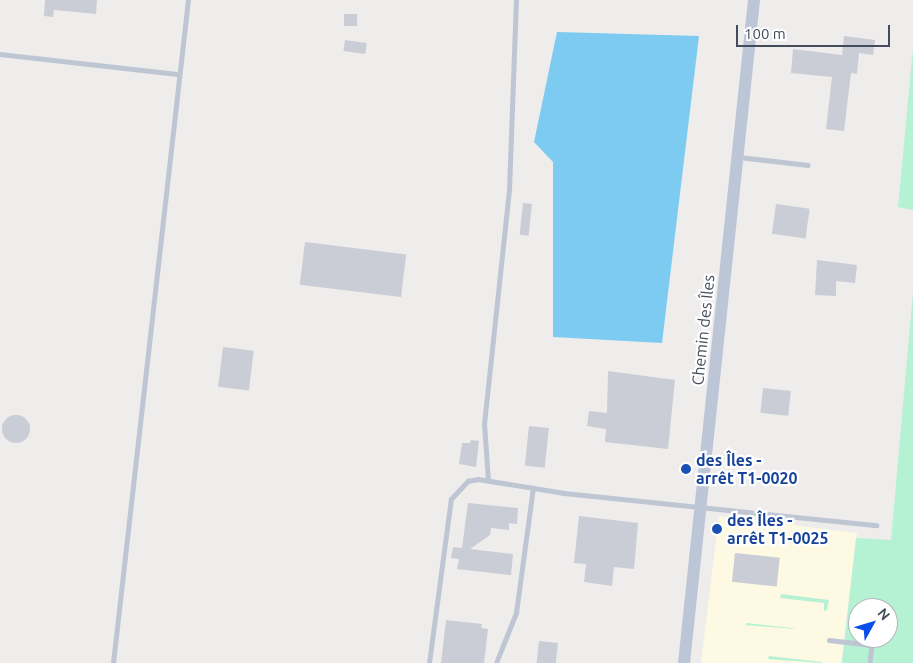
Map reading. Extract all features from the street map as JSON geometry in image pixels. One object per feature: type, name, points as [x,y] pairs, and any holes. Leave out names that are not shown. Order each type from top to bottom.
[{"type":"main road","name":"Chemin des Îles","points":[[684,663],[754,0]]},
{"type":"lane","points":[[113,663],[177,74],[188,0]]},
{"type":"lane","points":[[488,481],[484,424],[509,190],[516,0]]},
{"type":"lane","points":[[0,54],[177,74]]},
{"type":"lane","points":[[737,157],[808,165]]},
{"type":"lane","points":[[429,663],[451,499],[468,481],[488,481],[533,488],[876,525]]},
{"type":"lane","points":[[496,663],[516,613],[533,488]]},
{"type":"lane","points":[[829,640],[872,645],[870,663]]},
{"type":"shaded area","points":[[719,516],[857,533],[841,663],[701,663]]},
{"type":"green space","points":[[913,48],[913,210],[898,207]]},
{"type":"green space","points":[[913,292],[913,663],[842,663],[848,609],[848,648],[898,648],[898,598],[849,598],[856,538],[891,540]]},
{"type":"green space","points":[[781,594],[829,600],[827,610],[824,611],[824,603],[780,598]]},
{"type":"green space","points":[[747,623],[792,628],[795,629],[745,625]]},
{"type":"green space","points":[[769,656],[822,662],[822,663],[768,659]]},
{"type":"water","points":[[557,32],[699,36],[662,343],[553,337],[553,162],[534,142]]},
{"type":"building","points":[[45,0],[97,0],[96,14],[54,10],[53,17],[44,16]]},
{"type":"building","points":[[344,14],[357,14],[357,26],[344,26]]},
{"type":"building","points":[[844,36],[875,40],[873,55],[859,53],[857,74],[851,73],[844,131],[826,129],[832,77],[791,73],[793,49],[842,55]]},
{"type":"building","points":[[345,40],[367,43],[365,54],[343,51]]},
{"type":"building","points":[[523,203],[532,204],[529,236],[520,235]]},
{"type":"building","points":[[776,204],[810,209],[805,238],[772,234]]},
{"type":"building","points":[[305,242],[406,254],[401,297],[300,285]]},
{"type":"building","points":[[817,260],[857,265],[855,283],[836,281],[836,296],[815,295]]},
{"type":"building","points":[[223,347],[254,351],[249,390],[218,387]]},
{"type":"building","points":[[608,371],[675,380],[668,449],[605,442],[606,429],[587,426],[589,411],[607,413]]},
{"type":"building","points":[[763,388],[791,391],[788,416],[760,413]]},
{"type":"building","points":[[16,415],[26,419],[30,429],[26,439],[16,443],[6,439],[2,429],[6,419]]},
{"type":"building","points":[[529,426],[549,428],[545,468],[525,466]]},
{"type":"building","points":[[471,440],[479,441],[476,467],[459,464],[462,443],[470,443]]},
{"type":"building","points":[[468,503],[518,508],[517,524],[509,523],[509,530],[491,528],[490,535],[470,549],[513,554],[511,575],[457,569],[459,559],[451,558],[453,547],[462,548]]},
{"type":"building","points":[[579,516],[638,523],[634,569],[614,567],[612,586],[584,582],[586,564],[574,563]]},
{"type":"building","points":[[735,553],[780,558],[777,587],[732,582]]},
{"type":"building","points":[[446,620],[482,624],[481,628],[488,629],[484,663],[441,663]]},
{"type":"building","points":[[539,641],[558,643],[556,663],[537,663]]},
{"type":"place","name":"des Îles - arrêt T1-0020","points":[[686,469]]},
{"type":"place","name":"des Îles - arrêt T1-0025","points":[[717,529]]}]
